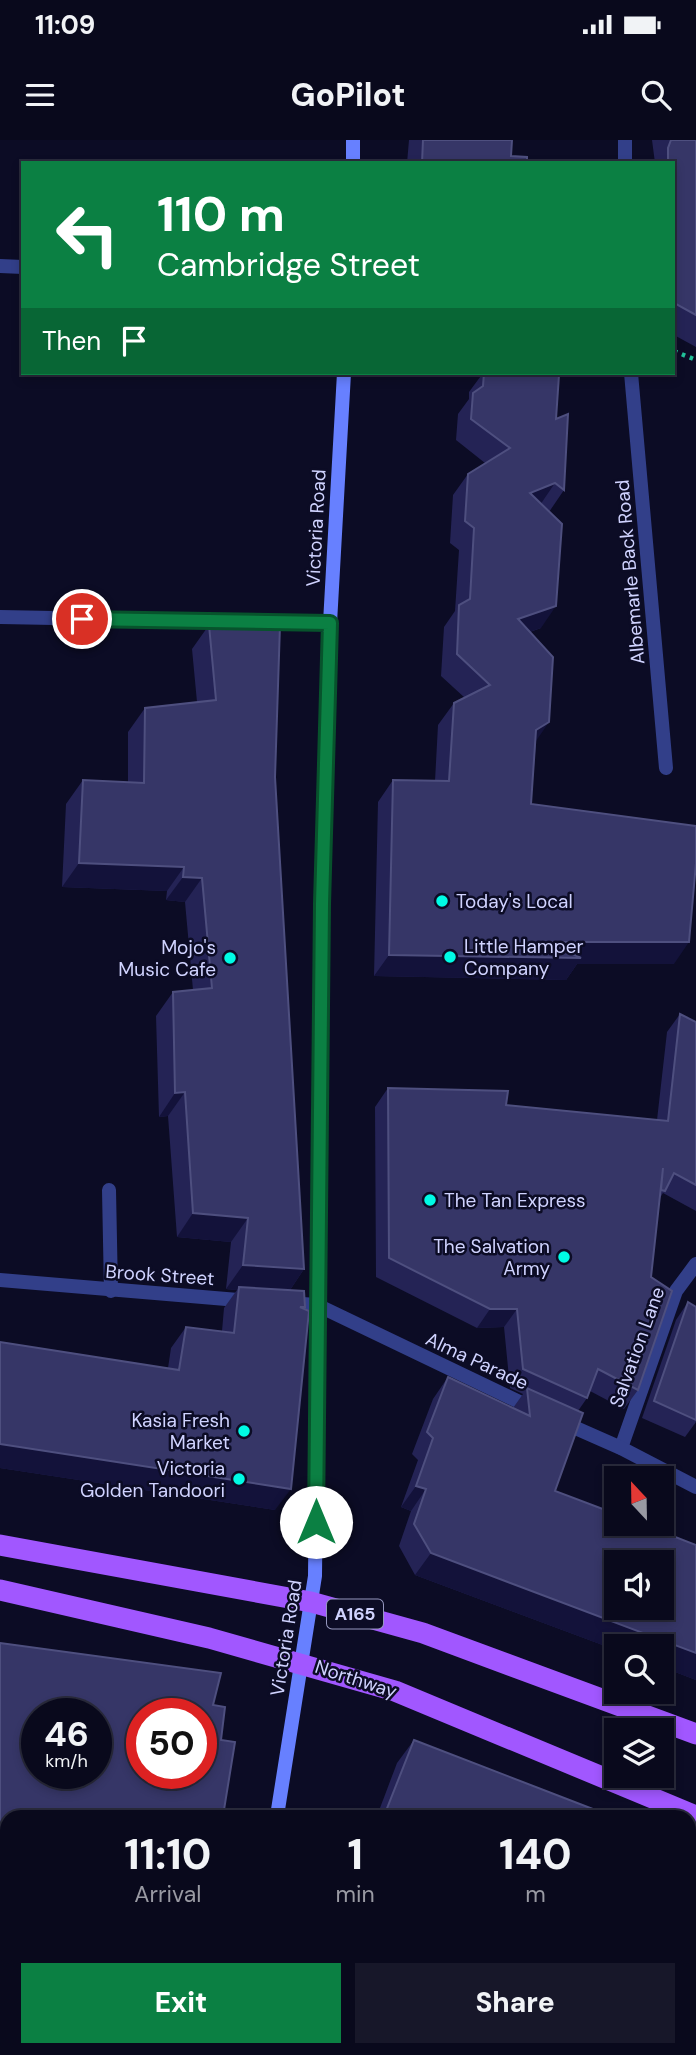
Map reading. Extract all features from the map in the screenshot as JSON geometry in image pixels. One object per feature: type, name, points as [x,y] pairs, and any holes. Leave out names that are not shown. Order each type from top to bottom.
[{"type":"main road","points":[[353,140],[353,161]]},
{"type":"main road","name":"Victoria Road","points":[[279,1810],[315,1576],[322,904],[330,623],[344,375]]},
{"type":"main road","name":"A165","points":[[0,1545],[311,1602],[423,1633],[696,1734]]},
{"type":"main road","name":"Northway","points":[[0,1590],[303,1662],[395,1691],[684,1810]]},
{"type":"street","points":[[625,140],[625,161]]},
{"type":"street","points":[[0,266],[21,267]]},
{"type":"street","name":"Albemarle Back Road","points":[[631,375],[666,768]]},
{"type":"street","points":[[0,617],[330,623]]},
{"type":"street","points":[[109,1190],[111,1291]]},
{"type":"street","name":"Salvation Lane","points":[[621,1448],[676,1291],[696,1264]]},
{"type":"street","name":"Brook Street","points":[[0,1280],[317,1306]]},
{"type":"street","name":"Alma Parade","points":[[317,1306],[486,1388],[621,1448],[696,1487]]},
{"type":"path","points":[[675,351],[696,360]]},
{"type":"building","points":[[423,140],[512,140],[511,156],[527,157],[527,161],[422,161]]},
{"type":"building","points":[[671,140],[696,140],[696,315],[675,304],[675,161],[668,161]]},
{"type":"building","points":[[484,375],[559,375],[556,419],[568,414],[564,490],[555,483],[530,493],[562,524],[556,606],[518,619],[553,657],[549,722],[536,730],[531,804],[696,826],[696,863],[689,942],[549,942],[581,958],[389,955],[393,780],[449,781],[454,703],[490,685],[457,654],[459,605],[470,599],[474,528],[465,521],[468,474],[510,448],[471,419],[473,393],[483,386]]},
{"type":"building","points":[[209,625],[280,625],[275,777],[304,1269],[243,1265],[248,1218],[193,1213],[185,1092],[175,1093],[173,992],[212,988],[202,878],[183,877],[184,867],[79,863],[83,780],[144,783],[145,708],[216,700]]},
{"type":"building","points":[[680,1014],[696,1022],[696,1185],[674,1173],[665,1191],[661,1190],[663,1168],[651,1277],[672,1291],[638,1390],[598,1369],[587,1398],[523,1369],[517,1309],[490,1309],[389,1258],[388,1088],[508,1091],[506,1105],[668,1121]]},
{"type":"building","points":[[239,1287],[304,1291],[305,1307],[300,1307],[309,1311],[291,1489],[0,1444],[0,1342],[179,1370],[186,1327],[234,1333]]},
{"type":"building","points":[[688,1302],[696,1307],[696,1420],[654,1401]]},
{"type":"building","points":[[448,1377],[530,1416],[527,1388],[583,1413],[555,1491],[604,1509],[604,1536],[673,1536],[696,1545],[696,1653],[674,1645],[674,1634],[646,1634],[609,1620],[674,1620],[674,1550],[604,1550],[604,1618],[431,1553],[414,1524],[426,1489],[416,1486],[433,1438],[427,1432]]},
{"type":"building","points":[[0,1643],[221,1673],[215,1698],[126,1698],[126,1789],[217,1789],[217,1706],[225,1707],[221,1740],[235,1742],[224,1810],[0,1810]]},
{"type":"building","points":[[414,1740],[595,1810],[386,1810]]},
{"type":"place","name":"Today's Local","points":[[442,901]]},
{"type":"place","name":"Little Hamper Company","points":[[450,957]]},
{"type":"place","name":"Mojo's Music Cafe","points":[[230,958]]},
{"type":"place","name":"The Tan Express","points":[[430,1200]]},
{"type":"place","name":"The Salvation Army","points":[[564,1257]]},
{"type":"place","name":"Kasia Fresh Market","points":[[244,1431]]},
{"type":"place","name":"Victoria Golden Tandoori","points":[[239,1479]]},
{"type":"route","points":[[82,619],[330,623],[322,904],[316,1522]]}]
